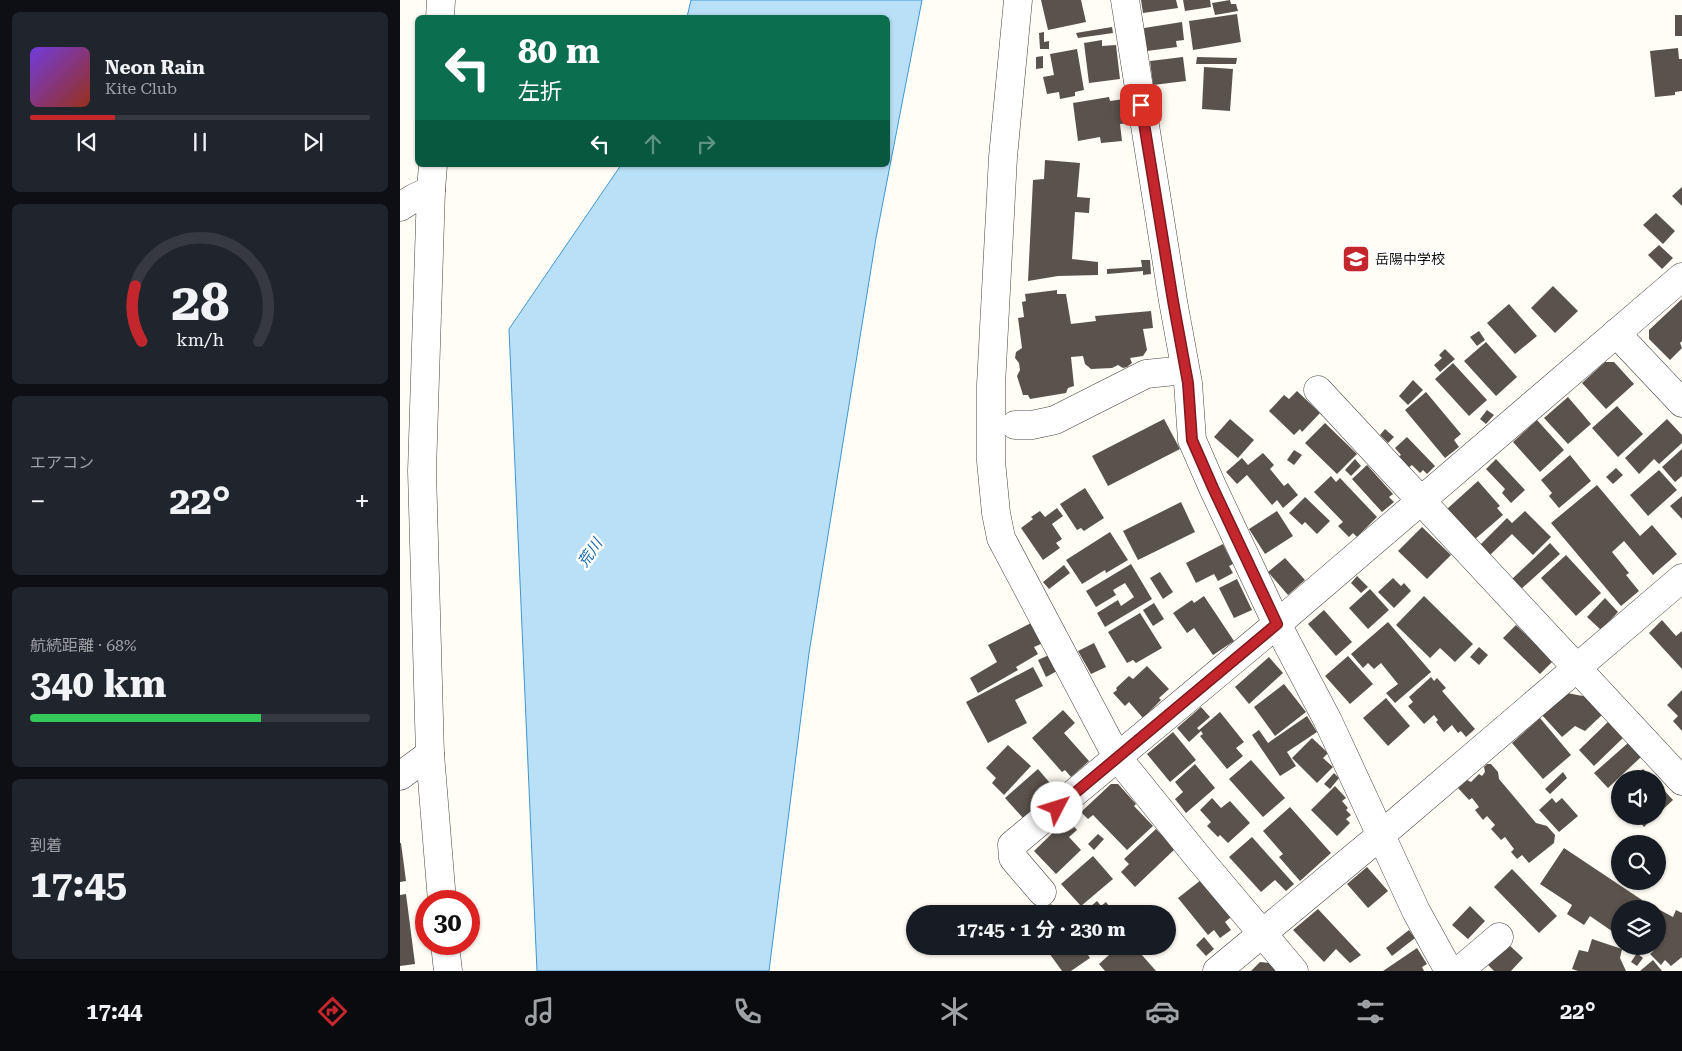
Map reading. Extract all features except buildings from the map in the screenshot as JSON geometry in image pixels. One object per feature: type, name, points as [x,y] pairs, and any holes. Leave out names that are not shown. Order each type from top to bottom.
[{"type":"street","points":[[440,0],[440,15]]},
{"type":"street","points":[[1018,0],[1004,157],[992,385],[991,461],[996,513],[1001,538],[1117,758],[1294,971]]},
{"type":"street","points":[[1125,0],[1185,370],[1192,440],[1277,624],[1328,721],[1416,911],[1449,971]]},
{"type":"street","points":[[400,207],[414,198],[432,178]]},
{"type":"street","points":[[432,178],[422,471],[430,754],[441,890]]},
{"type":"street","points":[[1042,892],[1013,858],[1012,845],[1277,624],[1682,276]]},
{"type":"street","points":[[1616,333],[1682,403]]},
{"type":"street","points":[[1015,425],[1032,426],[1055,420],[1146,374],[1185,370]]},
{"type":"street","points":[[1318,390],[1682,781]]},
{"type":"street","points":[[1217,971],[1381,835],[1682,578]]},
{"type":"street","points":[[400,776],[430,754]]},
{"type":"street","points":[[1459,971],[1499,938]]},
{"type":"street","points":[[446,955],[448,971]]},
{"type":"water","points":[[691,0],[922,0],[890,166],[890,15],[687,15]]},
{"type":"water","name":"荒川","points":[[620,167],[890,167],[876,238],[809,653],[769,971],[537,971],[509,329]]},
{"type":"place","name":"岳陽中学校","points":[[1356,259]]},
{"type":"route","points":[[1057,808],[1277,624],[1192,440],[1188,383],[1141,105]]}]
